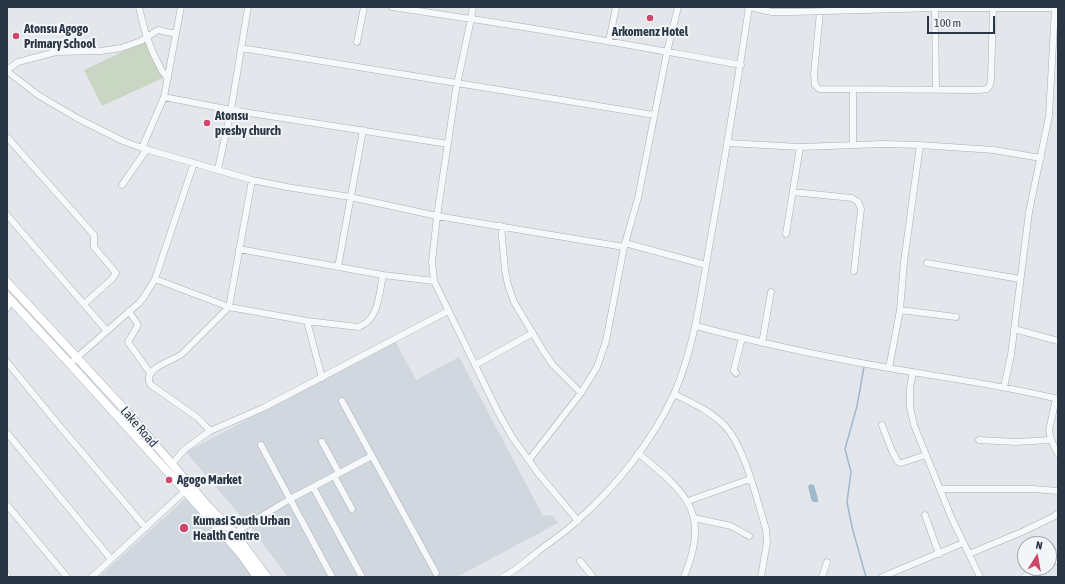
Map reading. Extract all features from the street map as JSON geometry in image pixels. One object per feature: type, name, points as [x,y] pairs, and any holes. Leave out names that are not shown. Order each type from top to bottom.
[{"type":"main road","name":"Lake Road","points":[[7,282],[128,413],[234,533],[267,577]]},
{"type":"main road","name":"Lake Road","points":[[8,302],[70,364],[185,491],[240,553],[257,577]]},
{"type":"street","points":[[139,7],[146,38],[156,60],[168,78]]},
{"type":"street","points":[[122,186],[145,148],[164,97],[181,7]]},
{"type":"street","points":[[218,169],[231,110],[248,7]]},
{"type":"street","points":[[357,42],[364,7]]},
{"type":"street","points":[[392,7],[609,41],[740,65]]},
{"type":"street","points":[[473,7],[457,84],[437,216],[432,262],[434,281],[512,437],[578,521]]},
{"type":"street","points":[[609,41],[616,7]]},
{"type":"street","points":[[529,460],[581,393],[597,368],[603,353],[624,245],[638,198],[667,52],[678,7]]},
{"type":"street","points":[[505,576],[578,521],[609,490],[656,427],[674,394],[696,326],[728,143],[748,7],[772,12],[794,10],[820,12],[939,8],[1056,8],[1049,116],[1029,212],[1010,362],[1004,387]]},
{"type":"street","points":[[936,89],[939,8]]},
{"type":"street","points":[[820,12],[814,74],[815,85],[819,89],[987,89],[990,85],[993,8]]},
{"type":"street","points":[[176,34],[158,30],[141,41],[121,48],[101,51],[56,52],[18,62],[7,70],[38,95],[77,118],[123,141],[252,180],[437,216],[624,245],[706,265]]},
{"type":"street","points":[[241,48],[654,115]]},
{"type":"street","points":[[853,90],[853,145]]},
{"type":"street","points":[[1050,90],[1058,91]]},
{"type":"street","points":[[164,97],[231,110],[448,144]]},
{"type":"street","points":[[338,267],[363,130]]},
{"type":"street","points":[[7,136],[92,233],[94,237],[94,247],[116,273],[112,279],[84,304]]},
{"type":"street","points":[[728,143],[800,147],[884,144],[920,145],[994,150],[1041,158]]},
{"type":"street","points":[[889,368],[900,310],[904,262],[920,145]]},
{"type":"street","points":[[786,234],[800,147]]},
{"type":"street","points":[[70,364],[144,297],[155,279],[194,163]]},
{"type":"street","points":[[210,431],[198,418],[150,385],[148,380],[150,373],[161,364],[175,359],[182,354],[228,307],[252,180]]},
{"type":"street","points":[[793,192],[852,198],[858,202],[861,209],[854,271]]},
{"type":"street","points":[[7,215],[106,331]]},
{"type":"street","points":[[501,226],[508,285],[514,302],[553,365],[581,393]]},
{"type":"street","points":[[239,249],[383,275],[434,281]]},
{"type":"street","points":[[927,263],[1020,279]]},
{"type":"street","points":[[155,279],[228,307],[306,321],[358,327],[369,320],[376,309],[383,275]]},
{"type":"street","points":[[762,343],[771,292]]},
{"type":"street","points":[[900,310],[956,318]]},
{"type":"street","points":[[129,311],[138,325],[128,342],[150,373]]},
{"type":"street","points":[[172,464],[184,449],[210,431],[263,408],[448,311]]},
{"type":"street","points":[[306,321],[322,378]]},
{"type":"street","points":[[696,326],[762,343],[889,368],[1004,387],[1057,399],[1049,430],[1051,440],[1058,454]]},
{"type":"street","points":[[1014,329],[1058,341]]},
{"type":"street","points":[[475,365],[533,333]]},
{"type":"street","points":[[736,373],[734,369],[742,338]]},
{"type":"street","points":[[7,362],[57,424],[146,528]]},
{"type":"street","points":[[913,372],[910,388],[910,407],[914,425],[940,490],[980,577]]},
{"type":"street","points":[[674,394],[700,407],[725,426],[739,448],[767,535],[760,577]]},
{"type":"street","points":[[342,401],[436,573]]},
{"type":"street","points":[[882,425],[898,462],[901,464],[926,455]]},
{"type":"street","points":[[7,433],[111,558]]},
{"type":"street","points":[[979,440],[1016,442],[1051,440]]},
{"type":"street","points":[[322,442],[352,509]]},
{"type":"street","points":[[261,445],[332,577]]},
{"type":"street","points":[[638,453],[672,482],[688,501],[694,518],[695,530],[693,548],[684,577]]},
{"type":"street","points":[[234,533],[290,499],[372,456]]},
{"type":"street","points":[[688,501],[750,479]]},
{"type":"street","points":[[313,487],[362,577]]},
{"type":"street","points":[[940,490],[1033,489],[1058,491]]},
{"type":"street","points":[[92,577],[185,491]]},
{"type":"street","points":[[7,505],[67,577]]},
{"type":"street","points":[[969,554],[1024,531],[1058,513]]},
{"type":"street","points":[[925,515],[939,554]]},
{"type":"street","points":[[694,518],[730,526],[749,536]]},
{"type":"street","points":[[882,577],[964,543]]},
{"type":"street","points":[[580,561],[593,577]]},
{"type":"street","points":[[822,577],[828,562]]},
{"type":"shaded area","points":[[395,341],[416,380],[459,357],[543,516],[552,515],[558,523],[457,577],[288,577],[251,528],[186,452]]},
{"type":"shaded area","name":"Kumasi South Urban Health Centre","points":[[187,497],[256,577],[99,577]]},
{"type":"green space","points":[[145,41],[163,78],[102,106],[84,70]]},
{"type":"water","points":[[811,484],[814,485],[818,502],[813,502],[811,499],[808,486]]},
{"type":"waterway","points":[[864,367],[857,406],[845,449],[851,472],[847,502],[852,527],[866,577]]},
{"type":"place","name":"Arkomenz Hotel","points":[[650,18]]},
{"type":"place","name":"Atonsu Agogo Primary School","points":[[16,36]]},
{"type":"place","name":"Atonsu presby church","points":[[207,123]]},
{"type":"place","name":"Agogo Market","points":[[169,480]]},
{"type":"place","name":"Kumasi South Urban Health Centre","points":[[184,528]]}]
